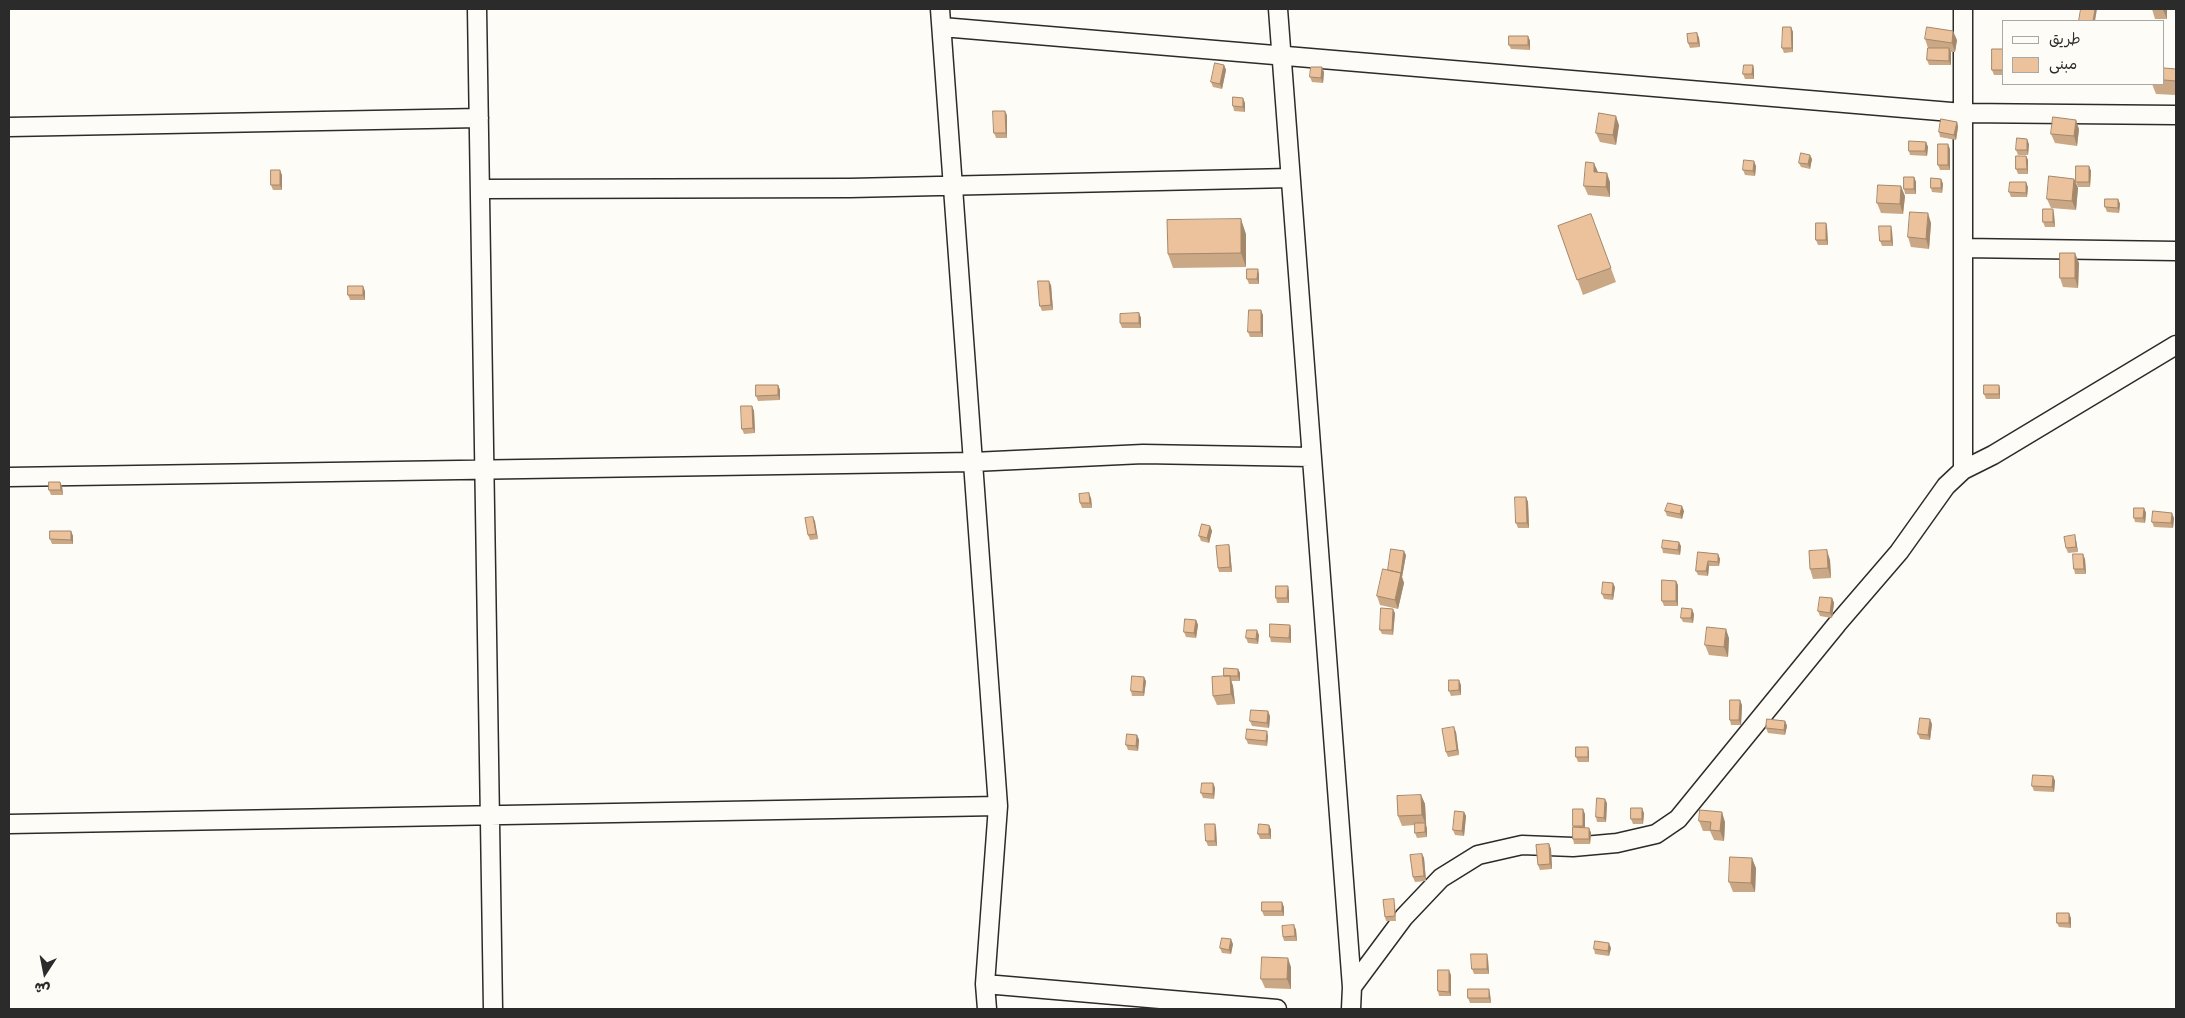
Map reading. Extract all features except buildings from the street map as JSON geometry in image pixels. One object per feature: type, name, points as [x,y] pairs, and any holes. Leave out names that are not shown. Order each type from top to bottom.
[{"type":"street","points":[[477,9],[493,1009]]},
{"type":"street","points":[[940,9],[998,806],[985,984],[987,1009]]},
{"type":"street","points":[[1278,9],[1310,457],[1352,988],[1351,1009]]},
{"type":"street","points":[[1963,9],[1963,470]]},
{"type":"street","points":[[942,27],[1963,113],[2176,115]]},
{"type":"street","points":[[9,127],[479,118]]},
{"type":"street","points":[[480,189],[850,188],[1290,178]]},
{"type":"street","points":[[1963,248],[2176,251]]},
{"type":"street","points":[[1352,988],[1404,917],[1441,878],[1478,855],[1522,845],[1573,846],[1618,843],[1656,834],[1678,820],[1837,624],[1899,552],[1946,486],[1963,470],[1993,455],[2176,345]]},
{"type":"street","points":[[9,477],[973,462],[1143,454],[1310,457]]},
{"type":"street","points":[[9,824],[998,806]]},
{"type":"street","points":[[985,984],[1276,1009]]}]
